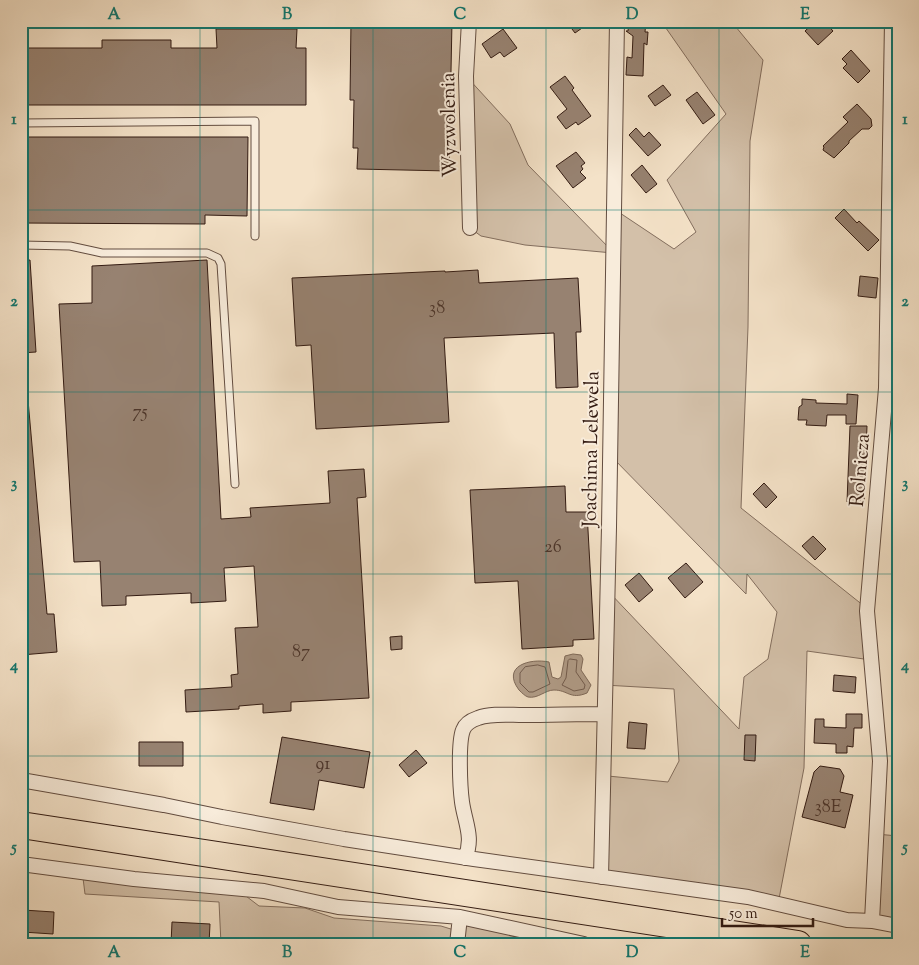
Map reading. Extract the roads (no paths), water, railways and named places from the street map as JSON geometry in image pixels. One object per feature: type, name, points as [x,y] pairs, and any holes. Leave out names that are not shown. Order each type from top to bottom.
[{"type":"highway","points":[[21,825],[798,944]]},
{"type":"street","name":"Wyzwolenia","points":[[469,21],[466,76],[470,228]]},
{"type":"street","name":"Joachima Lelewela","points":[[601,877],[617,21]]},
{"type":"street","name":"Rolnicza","points":[[872,921],[880,761],[867,611],[886,388],[892,21]]},
{"type":"street","points":[[465,858],[470,840],[460,784],[463,729],[469,722],[478,718],[499,715],[604,714]]},
{"type":"street","points":[[21,780],[335,837],[465,858],[748,897],[847,920],[872,921],[898,926]]},
{"type":"street","points":[[21,864],[134,879],[264,892],[338,906],[460,917],[584,944]]},
{"type":"street","points":[[458,944],[460,917]]},
{"type":"lane","points":[[21,123],[255,121],[255,236]]},
{"type":"lane","points":[[21,245],[70,246],[102,252],[207,253],[218,258],[221,264],[235,484]]},
{"type":"water","points":[[581,655],[583,659],[581,670],[591,685],[587,693],[573,695],[554,690],[538,696],[528,697],[519,690],[514,682],[513,675],[516,670],[526,663],[534,661],[549,662],[552,677],[558,679],[561,677],[565,656]]}]
